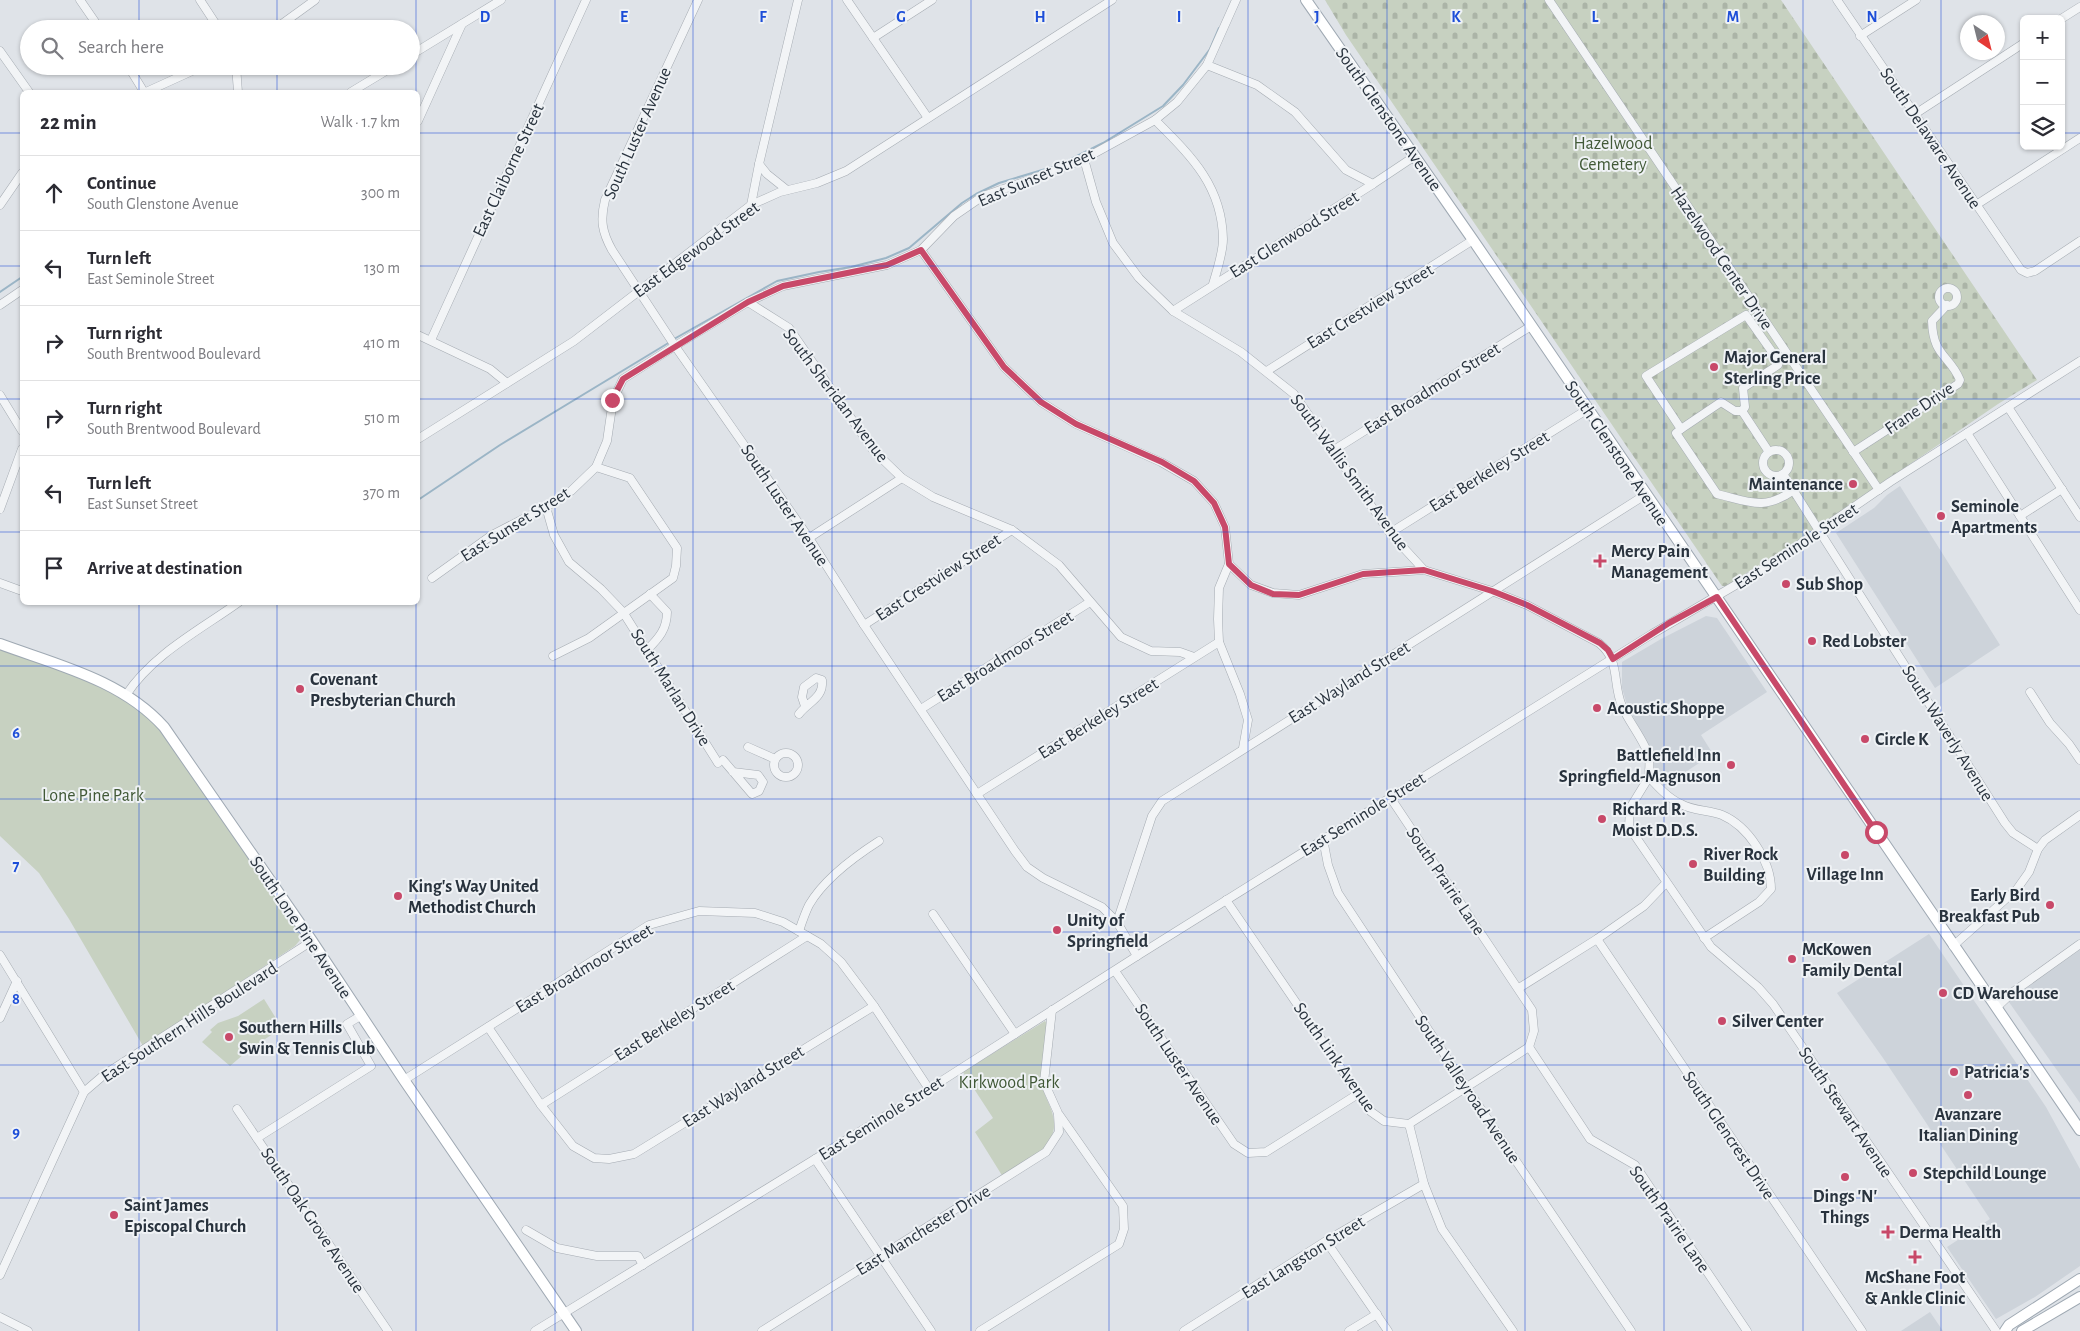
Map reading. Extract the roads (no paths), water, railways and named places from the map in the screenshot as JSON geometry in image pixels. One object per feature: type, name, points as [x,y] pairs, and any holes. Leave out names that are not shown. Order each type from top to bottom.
[{"type":"main road","name":"South Glenstone Avenue","points":[[1306,0],[1415,156],[2080,1130]]},
{"type":"main road","name":"South Lone Pine Avenue","points":[[0,644],[96,680],[126,695],[150,713],[170,735],[576,1331]]},
{"type":"main road","points":[[2005,1331],[2009,1325],[2080,1279]]},
{"type":"main road","points":[[2022,1331],[2080,1297]]},
{"type":"main road","points":[[2056,1312],[2080,1301]]},
{"type":"street","points":[[80,0],[94,20]]},
{"type":"street","points":[[200,0],[213,20]]},
{"type":"street","points":[[287,20],[315,0]]},
{"type":"street","points":[[420,50],[501,0]]},
{"type":"street","name":"East Claiborne Street","points":[[431,340],[586,0]]},
{"type":"street","name":"South Luster Avenue","points":[[698,0],[610,188],[602,212],[603,234],[672,342],[809,538],[864,625],[1015,851],[1027,867],[1043,878],[1102,907],[1117,922],[1137,956]]},
{"type":"street","points":[[752,206],[759,164],[798,0]]},
{"type":"street","points":[[847,0],[928,118]]},
{"type":"street","points":[[873,38],[932,0]]},
{"type":"street","name":"East Edgewood Street","points":[[420,438],[574,340],[752,206],[787,190],[817,183],[846,171],[1098,3],[1112,0]]},
{"type":"street","name":"East Sunset Street","points":[[432,578],[492,536],[546,507],[571,491],[596,467],[607,441],[612,400],[623,379],[672,342],[783,286],[887,265],[921,250],[954,216],[982,196],[1084,159],[1155,120],[1176,102],[1207,65],[1236,0]]},
{"type":"street","name":"Hazelwood Center Drive","points":[[1549,0],[1879,490]]},
{"type":"street","name":"South Delaware Avenue","points":[[1836,0],[2021,270],[2027,274],[2035,271],[2080,241]]},
{"type":"street","points":[[1860,36],[1916,0]]},
{"type":"street","points":[[2065,16],[2080,7]]},
{"type":"street","points":[[420,117],[462,24]]},
{"type":"street","points":[[1915,114],[2020,46]]},
{"type":"street","points":[[0,51],[28,90]]},
{"type":"street","points":[[1207,65],[1257,85],[1295,112],[1346,170],[1373,184]]},
{"type":"street","points":[[134,75],[144,90]]},
{"type":"street","points":[[149,90],[183,75]]},
{"type":"street","points":[[237,75],[238,90]]},
{"type":"street","points":[[354,90],[379,75]]},
{"type":"street","points":[[1155,120],[1190,156],[1207,180],[1220,208],[1223,241],[1213,284]]},
{"type":"street","points":[[1976,205],[2080,138]]},
{"type":"street","name":"East Glenwood Street","points":[[1173,311],[1415,156]]},
{"type":"street","name":"South Wallis Smith Avenue","points":[[1084,159],[1096,202],[1113,243],[1139,278],[1173,311],[1241,352],[1294,394],[1390,533],[1424,570]]},
{"type":"street","points":[[759,164],[767,174],[787,190]]},
{"type":"street","points":[[0,205],[20,176]]},
{"type":"street","name":"East Crestview Street","points":[[1267,371],[1472,240]]},
{"type":"street","points":[[921,250],[1004,367],[1041,402],[1076,424],[1162,462],[1194,481],[1214,503],[1225,527],[1229,564],[1219,588],[1219,642],[1240,694],[1248,720],[1243,748]]},
{"type":"street","points":[[0,305],[20,291]]},
{"type":"street","name":"South Sheridan Avenue","points":[[748,302],[789,328],[873,450],[902,478],[933,497],[1012,530],[1059,564],[1121,637],[1151,652],[1180,652],[1194,658]]},
{"type":"street","name":"Frane Drive","points":[[1853,452],[1958,384],[1960,380],[1957,374],[1939,352],[1932,334],[1932,321],[1947,306]]},
{"type":"street","points":[[1742,411],[1745,406],[1743,388],[1778,365],[1777,359],[1746,315],[1743,315],[1646,376],[1717,494],[1757,504],[1766,504],[1780,500],[1794,490]]},
{"type":"street","name":"East Broadmoor Street","points":[[1334,450],[1531,326]]},
{"type":"street","points":[[420,335],[490,369],[507,383]]},
{"type":"street","name":"East Seminole Street","points":[[535,1331],[929,1089],[1137,956],[1669,623],[1717,597],[2080,361]]},
{"type":"street","points":[[0,395],[20,428]]},
{"type":"street","points":[[1678,431],[1721,402],[1735,411],[1742,411]]},
{"type":"street","points":[[2008,407],[2080,517]]},
{"type":"street","name":"East Berkeley Street","points":[[1390,533],[1588,409]]},
{"type":"street","points":[[1742,411],[1769,452]]},
{"type":"street","points":[[1967,433],[2080,610]]},
{"type":"street","points":[[1777,450],[1787,456],[1788,467],[1783,474],[1775,476],[1767,472],[1764,464],[1769,452],[1777,450]]},
{"type":"street","points":[[553,656],[589,638],[673,578],[676,566],[677,548],[630,478],[596,467]]},
{"type":"street","points":[[0,510],[19,468]]},
{"type":"street","name":"South Waverly Avenue","points":[[1783,474],[2005,822],[2013,832],[2038,849]]},
{"type":"street","points":[[809,538],[902,478]]},
{"type":"street","points":[[2020,516],[2062,490]]},
{"type":"street","name":"East Wayland Street","points":[[1117,922],[1152,816],[1162,801],[1645,495]]},
{"type":"street","name":"South Marlan Drive","points":[[546,507],[554,534],[569,562],[601,589],[623,612],[720,761],[733,772]]},
{"type":"street","name":"East Crestview Street","points":[[864,625],[1012,530]]},
{"type":"street","points":[[1229,564],[1251,585],[1273,594],[1299,595],[1363,574],[1424,570],[1492,591],[1527,605],[1600,643],[1608,650],[1613,659],[1617,692],[1622,706],[1649,756],[1649,776],[1662,791],[1681,805],[1721,815],[1738,825],[1764,859],[1770,872],[1771,888],[1760,902],[1704,938]]},
{"type":"street","points":[[0,583],[20,589]]},
{"type":"street","points":[[647,650],[656,641],[667,623],[667,612],[650,594]]},
{"type":"street","name":"East Broadmoor Street","points":[[920,709],[1090,602]]},
{"type":"street","points":[[126,695],[151,665],[235,605]]},
{"type":"street","name":"East Berkeley Street","points":[[977,794],[1219,642]]},
{"type":"street","points":[[2030,692],[2050,723],[2070,744],[2080,760]]},
{"type":"street","points":[[799,714],[805,706]]},
{"type":"street","points":[[748,746],[775,759]]},
{"type":"street","name":"South Stewart Avenue","points":[[1649,776],[1630,808],[1629,827],[1704,938],[1718,954],[1758,987],[1773,1004],[1996,1331]]},
{"type":"street","name":"South Prairie Lane","points":[[1390,797],[1532,1010],[1534,1031],[1529,1047],[1590,1139],[1635,1165],[1747,1331]]},
{"type":"street","points":[[1953,946],[2017,889],[2029,872],[2038,849],[2054,832],[2080,815]]},
{"type":"street","name":"South Valleyroad Avenue","points":[[1323,839],[1328,865],[1338,893],[1631,1331]]},
{"type":"street","points":[[799,931],[810,904],[832,878],[852,858],[879,840]]},
{"type":"street","points":[[1519,988],[1644,906],[1666,883]]},
{"type":"street","name":"South Link Avenue","points":[[1226,900],[1370,1111],[1384,1121],[1409,1124]]},
{"type":"street","name":"East Broadmoor Street","points":[[404,1080],[649,926],[699,911],[754,913],[784,922],[821,944],[842,962],[874,1006],[929,1089]]},
{"type":"street","points":[[933,914],[1015,1034]]},
{"type":"street","name":"East Berkeley Street","points":[[541,1104],[807,936]]},
{"type":"street","name":"South Glencrest Drive","points":[[1596,939],[1862,1331]]},
{"type":"street","name":"East Southern Hills Boulevard","points":[[0,1275],[84,1092],[105,1074],[312,941]]},
{"type":"street","points":[[1996,1008],[2019,988],[2080,944]]},
{"type":"street","points":[[0,955],[84,1092]]},
{"type":"street","name":"South Luster Avenue","points":[[1115,971],[1234,1144],[1248,1154],[1266,1152],[1358,1094]]},
{"type":"street","points":[[0,1018],[17,981]]},
{"type":"street","name":"East Wayland Street","points":[[541,1104],[573,1146],[594,1158],[609,1159],[634,1154],[874,1006]]},
{"type":"street","points":[[980,1331],[1119,1244],[1124,1229],[1123,1206],[1058,1113],[1044,1082],[1052,1010]]},
{"type":"street","points":[[257,1138],[371,1066],[347,1024],[362,1016]]},
{"type":"street","points":[[488,1026],[541,1104]]},
{"type":"street","points":[[1513,1331],[1442,1229],[1424,1184],[1409,1124],[1529,1047]]},
{"type":"street","name":"South Oak Grove Avenue","points":[[237,1109],[388,1331]]},
{"type":"street","name":"East Manchester Drive","points":[[762,1331],[1046,1152],[1059,1132],[1058,1113]]},
{"type":"street","points":[[815,1159],[931,1331]]},
{"type":"street","name":"East Langston Street","points":[[1184,1331],[1326,1241],[1424,1184]]},
{"type":"street","points":[[526,1230],[557,1248],[597,1256],[638,1256],[643,1265]]},
{"type":"street","points":[[1326,1241],[1388,1331]]},
{"type":"street","points":[[1349,1331],[1377,1314]]},
{"type":"street","points":[[0,1317],[28,1331]]},
{"type":"waterway","points":[[674,339],[777,281],[851,267],[886,258],[909,248],[962,203],[976,194],[999,183],[1059,165],[1103,143],[1163,106],[1183,85],[1210,49],[1219,28]]},
{"type":"waterway","points":[[0,292],[20,278]]},
{"type":"waterway","points":[[420,499],[500,445],[670,342]]},
{"type":"place","name":"Major General Sterling Price","points":[[1714,367]]},
{"type":"place","name":"Maintenance","points":[[1853,484]]},
{"type":"place","name":"Seminole Apartments","points":[[1941,516]]},
{"type":"place","name":"Mercy Pain Management","points":[[1600,561]]},
{"type":"place","name":"Sub Shop","points":[[1786,584]]},
{"type":"place","name":"Red Lobster","points":[[1812,641]]},
{"type":"place","name":"Covenant Presbyterian Church","points":[[300,689]]},
{"type":"place","name":"Acoustic Shoppe","points":[[1597,708]]},
{"type":"place","name":"Circle K","points":[[1865,739]]},
{"type":"place","name":"Battlefield Inn Springfield-Magnuson","points":[[1731,765]]},
{"type":"place","name":"Richard R. Moist D.D.S.","points":[[1602,819]]},
{"type":"place","name":"Village Inn","points":[[1845,855]]},
{"type":"place","name":"River Rock Building","points":[[1693,864]]},
{"type":"place","name":"King's Way United Methodist Church","points":[[398,896]]},
{"type":"place","name":"Early Bird Breakfast Pub","points":[[2050,905]]},
{"type":"place","name":"Unity of Springfield","points":[[1057,930]]},
{"type":"place","name":"McKowen Family Dental","points":[[1792,959]]},
{"type":"place","name":"CD Warehouse","points":[[1943,993]]},
{"type":"place","name":"Silver Center","points":[[1722,1021]]},
{"type":"place","name":"Southern Hills Swin & Tennis Club","points":[[229,1037]]},
{"type":"place","name":"Patricia's","points":[[1954,1072]]},
{"type":"place","name":"Avanzare Italian Dining","points":[[1968,1095]]},
{"type":"place","name":"Stepchild Lounge","points":[[1913,1173]]},
{"type":"place","name":"Dings 'N' Things","points":[[1845,1177]]},
{"type":"place","name":"Saint James Episcopal Church","points":[[114,1215]]},
{"type":"place","name":"Derma Health","points":[[1888,1232]]},
{"type":"place","name":"McShane Foot & Ankle Clinic","points":[[1915,1257]]},
{"type":"park label","name":"Hazelwood Cemetery","points":[[1613,153]]},
{"type":"park label","name":"Lone Pine Park","points":[[93,795]]},
{"type":"park label","name":"Kirkwood Park","points":[[1009,1082]]}]
